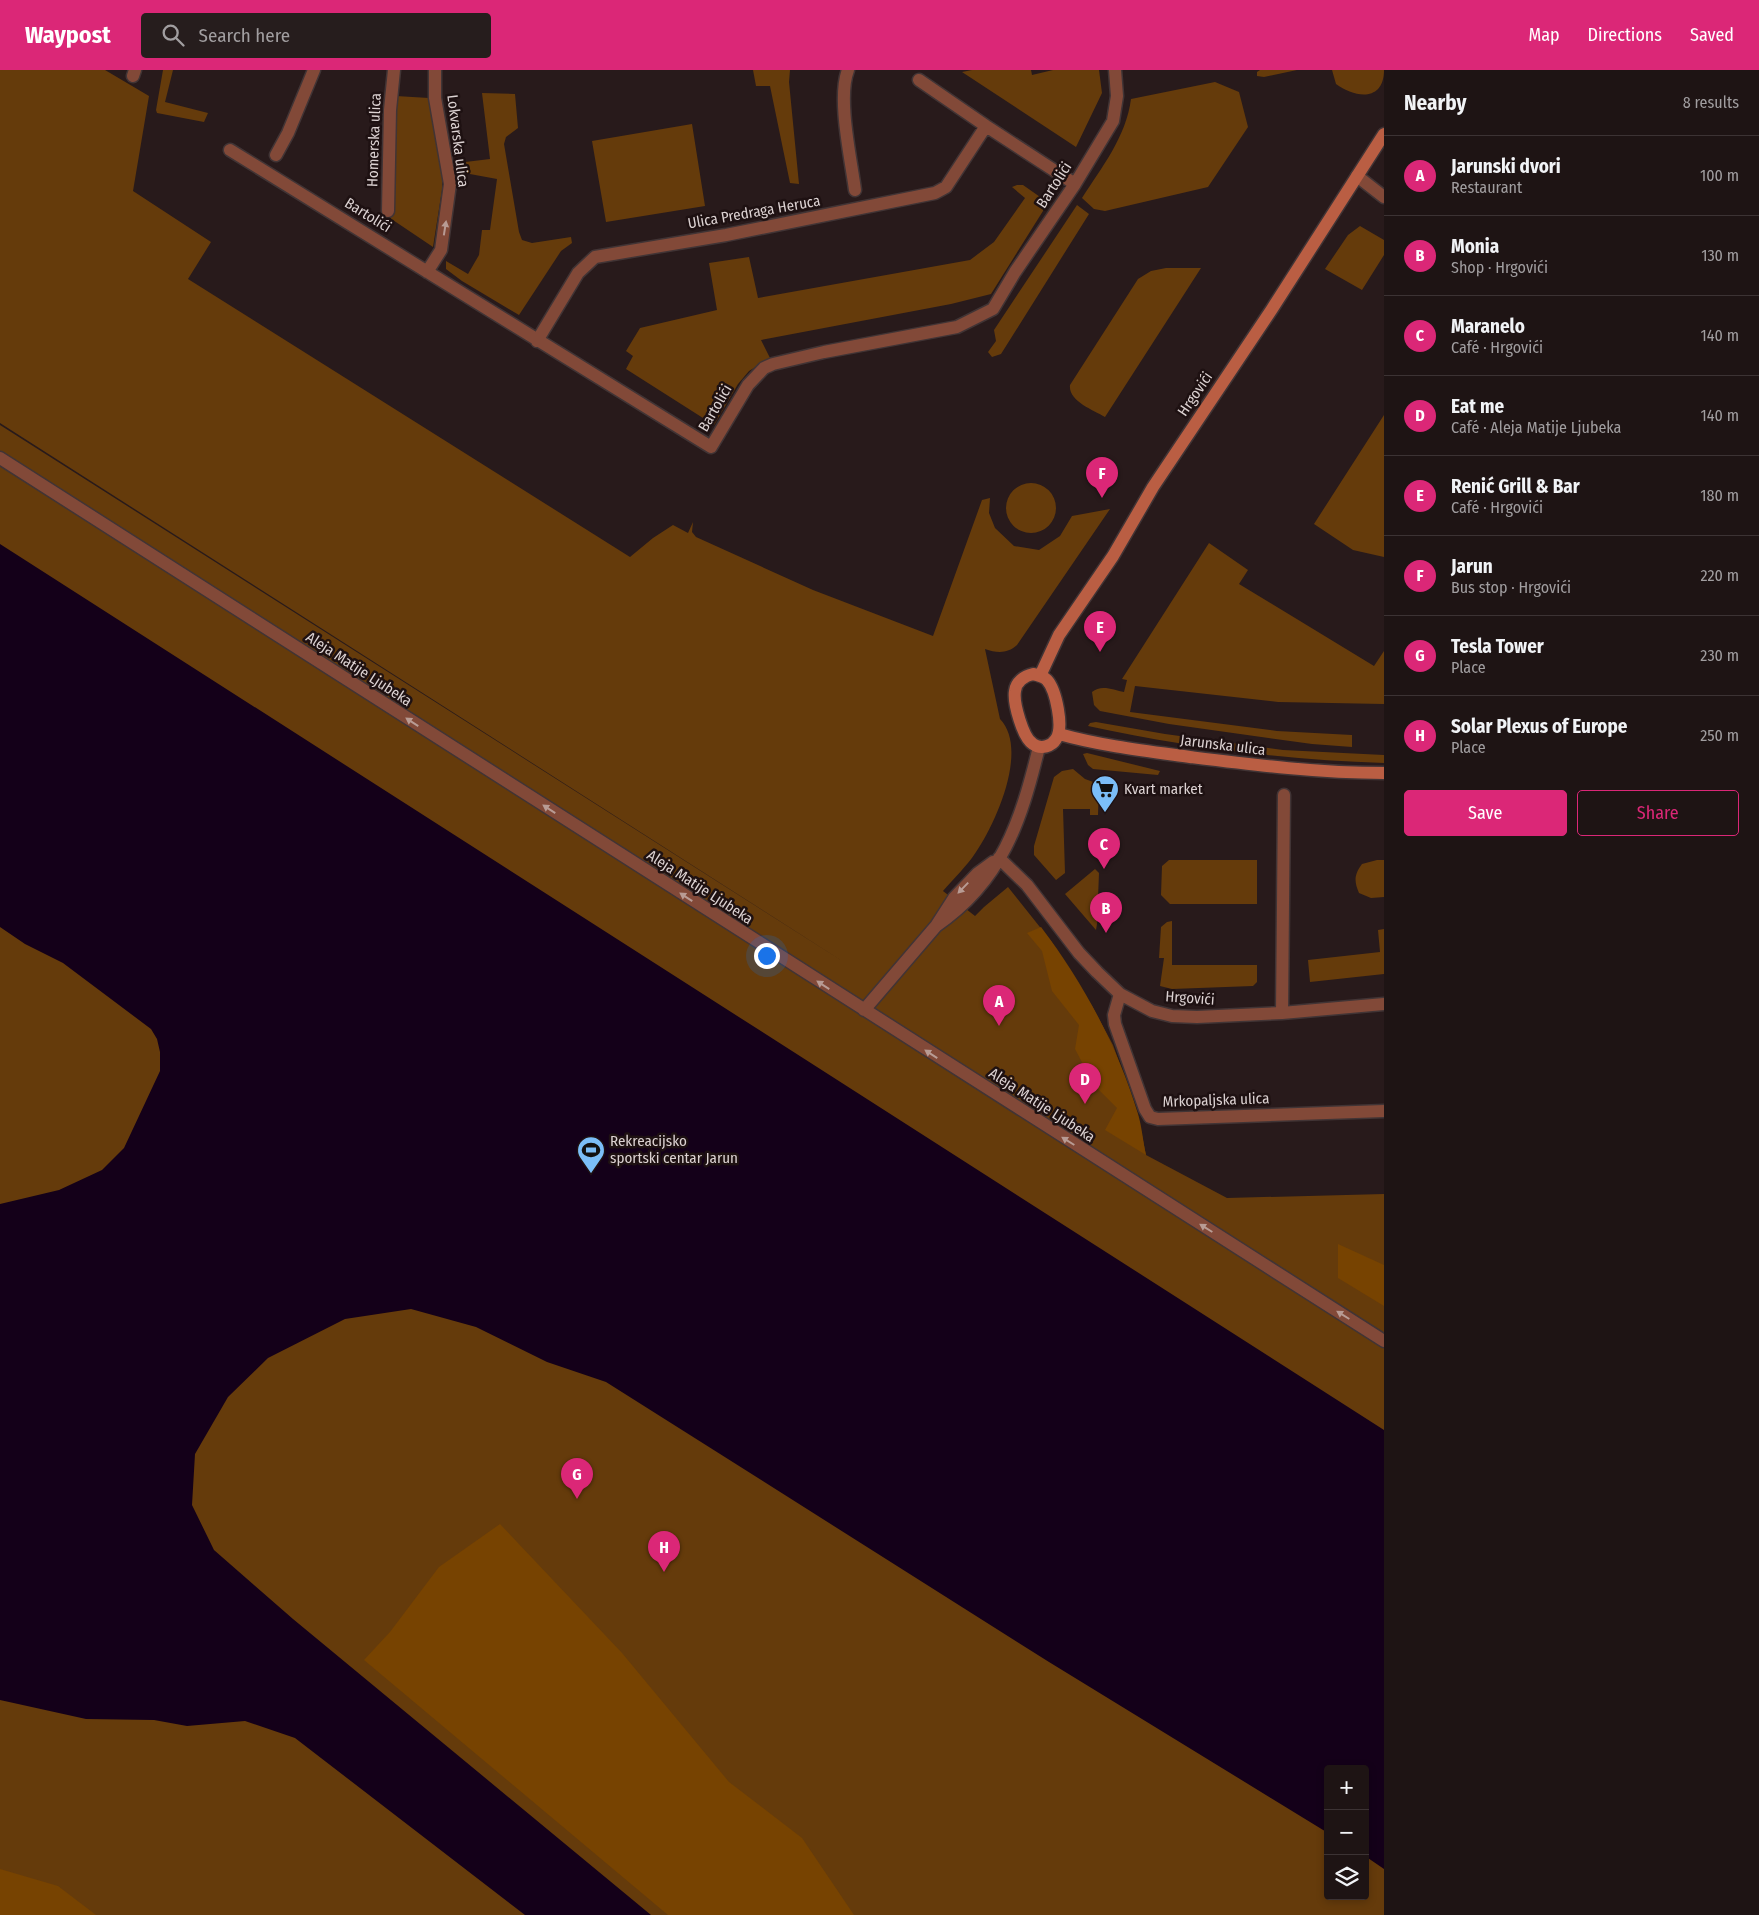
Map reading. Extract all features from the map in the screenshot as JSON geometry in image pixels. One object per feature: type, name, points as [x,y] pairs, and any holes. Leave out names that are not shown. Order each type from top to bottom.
[{"type":"street","points":[[276,155],[288,133],[314,70]]},
{"type":"street","name":"Homerska ulica","points":[[388,211],[390,110],[394,70]]},
{"type":"street","name":"Lokvarska ulica","points":[[426,272],[441,250],[450,184],[435,98],[435,70]]},
{"type":"street","points":[[848,70],[843,100],[855,190]]},
{"type":"street","name":"Bartolići","points":[[230,150],[711,447],[748,385],[764,368],[773,364],[824,352],[957,327],[993,309],[1015,272],[1075,184],[1113,121],[1117,96],[1115,70]]},
{"type":"street","points":[[919,80],[1075,184]]},
{"type":"street","name":"Ulica Predraga Heruca","points":[[537,341],[578,273],[595,257],[726,235],[935,193],[946,187],[986,126]]},
{"type":"street","name":"Hrgovići","points":[[1040,676],[1059,635],[1113,556],[1153,487],[1272,309],[1384,134]]},
{"type":"street","points":[[1357,176],[1384,198]]},
{"type":"street","name":"Aleja Matije Ljubeka","points":[[0,458],[1384,1341]]},
{"type":"street","points":[[1027,675],[1040,676],[1050,685],[1058,714],[1059,734],[1052,744],[1039,746],[1032,744],[1022,728],[1014,692],[1021,679],[1027,675]]},
{"type":"street","name":"Jarunska ulica","points":[[1059,734],[1079,740],[1247,765],[1347,773],[1384,772]]},
{"type":"street","points":[[864,1010],[936,926],[941,915],[954,898],[978,872],[999,858],[1017,824],[1039,746]]},
{"type":"street","points":[[1282,1013],[1284,795]]},
{"type":"street","name":"Hrgovići","points":[[999,858],[1027,885],[1079,953],[1097,972],[1120,994],[1152,1011],[1172,1016],[1196,1017],[1282,1013],[1384,1004]]},
{"type":"street","name":"Mrkopaljska ulica","points":[[1120,994],[1114,1015],[1115,1024],[1144,1109],[1150,1117],[1158,1119],[1384,1111]]},
{"type":"shaded area","name":"Rekreacijsko sportski centar Jarun","points":[[0,70],[105,70],[149,96],[133,191],[211,242],[188,279],[630,557],[653,538],[673,525],[688,533],[693,522],[692,532],[696,537],[813,590],[933,636],[982,500],[990,498],[989,513],[995,528],[1014,546],[1039,550],[1060,536],[1072,516],[1110,509],[1017,645],[1002,652],[985,649],[1000,719],[1008,732],[1011,748],[1010,767],[1000,805],[984,839],[969,862],[943,891],[975,916],[1008,887],[1051,941],[1092,1006],[1113,1045],[1138,1115],[1146,1155],[1227,1198],[1384,1194],[1384,1915],[0,1915],[0,425],[850,966],[0,423]]},
{"type":"shaded area","points":[[163,70],[173,70],[165,102],[208,113],[204,122],[157,113]]},
{"type":"shaded area","points":[[753,70],[790,70],[789,82],[799,184],[790,183],[770,86],[756,86]]},
{"type":"shaded area","points":[[972,70],[1031,70],[1032,75],[1053,70],[1099,70],[1102,93],[1076,147],[962,72]]},
{"type":"shaded area","points":[[1260,70],[1297,70],[1264,77],[1257,76],[1257,72]]},
{"type":"shaded area","points":[[1332,70],[1384,70],[1383,80],[1379,88],[1374,92],[1360,94],[1344,89],[1336,84]]},
{"type":"shaded area","points":[[1215,82],[1239,92],[1248,127],[1208,187],[1105,211],[1094,209],[1082,198],[1119,139],[1131,99]]},
{"type":"shaded area","points":[[482,93],[515,94],[518,128],[506,137],[504,144],[522,240],[532,243],[571,237],[572,243],[561,251],[519,315],[462,281],[446,269],[446,261],[468,274],[479,255],[482,230],[490,230],[497,179],[459,172],[457,163],[490,159]]},
{"type":"shaded area","points":[[396,96],[429,98],[442,164],[442,190],[433,247],[381,212],[394,211]]},
{"type":"shaded area","points":[[692,124],[705,206],[606,222],[592,141]]},
{"type":"shaded area","points":[[1023,185],[1043,199],[1043,211],[991,294],[951,304],[761,340],[770,358],[749,371],[738,384],[714,425],[626,369],[633,356],[626,351],[640,328],[717,310],[709,263],[749,257],[758,298],[970,260],[994,242],[1025,198],[1012,187]]},
{"type":"shaded area","points":[[1077,205],[1089,214],[1001,354],[992,357],[988,352],[996,341],[994,330]]},
{"type":"shaded area","points":[[1360,226],[1384,240],[1384,255],[1362,290],[1325,269],[1348,235]]},
{"type":"shaded area","points":[[1166,268],[1201,268],[1105,417],[1077,400],[1070,391],[1070,385],[1138,279],[1151,271]]},
{"type":"shaded area","points":[[1384,415],[1384,557],[1353,550],[1314,524]]},
{"type":"shaded area","points":[[1031,483],[1041,485],[1049,490],[1054,498],[1056,508],[1054,518],[1049,526],[1041,531],[1031,533],[1021,531],[1013,526],[1008,518],[1006,508],[1008,498],[1013,490],[1021,485]]},
{"type":"shaded area","points":[[1209,543],[1248,570],[1239,584],[1374,666],[1384,651],[1384,704],[1278,702],[1135,686],[1130,712],[1277,731],[1352,735],[1352,747],[1312,744],[1169,724],[1100,711],[1094,705],[1092,692],[1099,688],[1124,692],[1127,680],[1122,679]]},
{"type":"shaded area","points":[[0,544],[1384,1430],[1384,1869],[1369,1859],[1369,1765],[1324,1765],[1324,1831],[1049,1662],[606,1382],[547,1362],[476,1327],[411,1309],[345,1319],[268,1358],[228,1397],[195,1454],[192,1505],[214,1550],[293,1619],[651,1915],[525,1915],[295,1738],[245,1721],[187,1726],[154,1720],[86,1719],[0,1700],[0,1204],[59,1190],[102,1170],[124,1148],[160,1071],[160,1052],[157,1039],[151,1029],[63,963],[25,944],[0,927]]},
{"type":"shaded area","points":[[1096,722],[1165,734],[1283,750],[1384,755],[1384,763],[1272,756],[1198,746],[1088,726],[1090,723]]},
{"type":"shaded area","points":[[1087,753],[1160,771],[1158,775],[1093,769],[1088,765],[1083,754]]},
{"type":"shaded area","points":[[1073,769],[1085,779],[1099,784],[1098,815],[1090,815],[1090,809],[1063,809],[1065,873],[1056,880],[1034,855],[1034,846],[1054,777],[1062,771]]},
{"type":"shaded area","points":[[1169,860],[1257,860],[1257,904],[1170,904],[1161,895],[1162,866]]},
{"type":"shaded area","points":[[1384,860],[1384,897],[1371,898],[1359,893],[1356,885],[1357,871],[1362,864]]},
{"type":"shaded area","points":[[1095,869],[1099,873],[1096,930],[1065,894]]},
{"type":"shaded area","points":[[1172,921],[1172,965],[1257,965],[1257,982],[1253,986],[1172,989],[1160,986],[1164,958],[1159,958],[1161,927],[1167,922]]},
{"type":"shaded area","points":[[1041,927],[1071,970],[1110,1040],[1138,1114],[1146,1155],[1105,1130],[1117,1108],[1094,1085],[1075,1049],[1079,1025],[1052,991],[1042,951],[1027,933]]},
{"type":"shaded area","points":[[1384,929],[1384,974],[1310,982],[1308,960],[1380,952],[1378,930]]},
{"type":"shaded area","points":[[1338,1244],[1384,1265],[1384,1306],[1338,1278]]},
{"type":"shaded area","points":[[500,1524],[622,1653],[729,1782],[802,1838],[854,1915],[668,1915],[364,1660],[390,1632],[439,1567]]},
{"type":"shaded area","points":[[0,1869],[58,1886],[96,1915],[0,1915]]},
{"type":"place","name":"Jarun","points":[[1102,498]]},
{"type":"place","name":"Renić Grill & Bar","points":[[1100,652]]},
{"type":"place","name":"Kvart market","points":[[1105,813]]},
{"type":"place","name":"Maranelo","points":[[1104,869]]},
{"type":"place","name":"Monia","points":[[1106,933]]},
{"type":"place","name":"Jarunski dvori","points":[[999,1026]]},
{"type":"place","name":"Eat me","points":[[1085,1104]]},
{"type":"place","name":"Rekreacijsko sportski centar Jarun","points":[[591,1174]]},
{"type":"place","name":"Tesla Tower","points":[[577,1499]]},
{"type":"place","name":"Solar Plexus of Europe","points":[[664,1572]]}]
